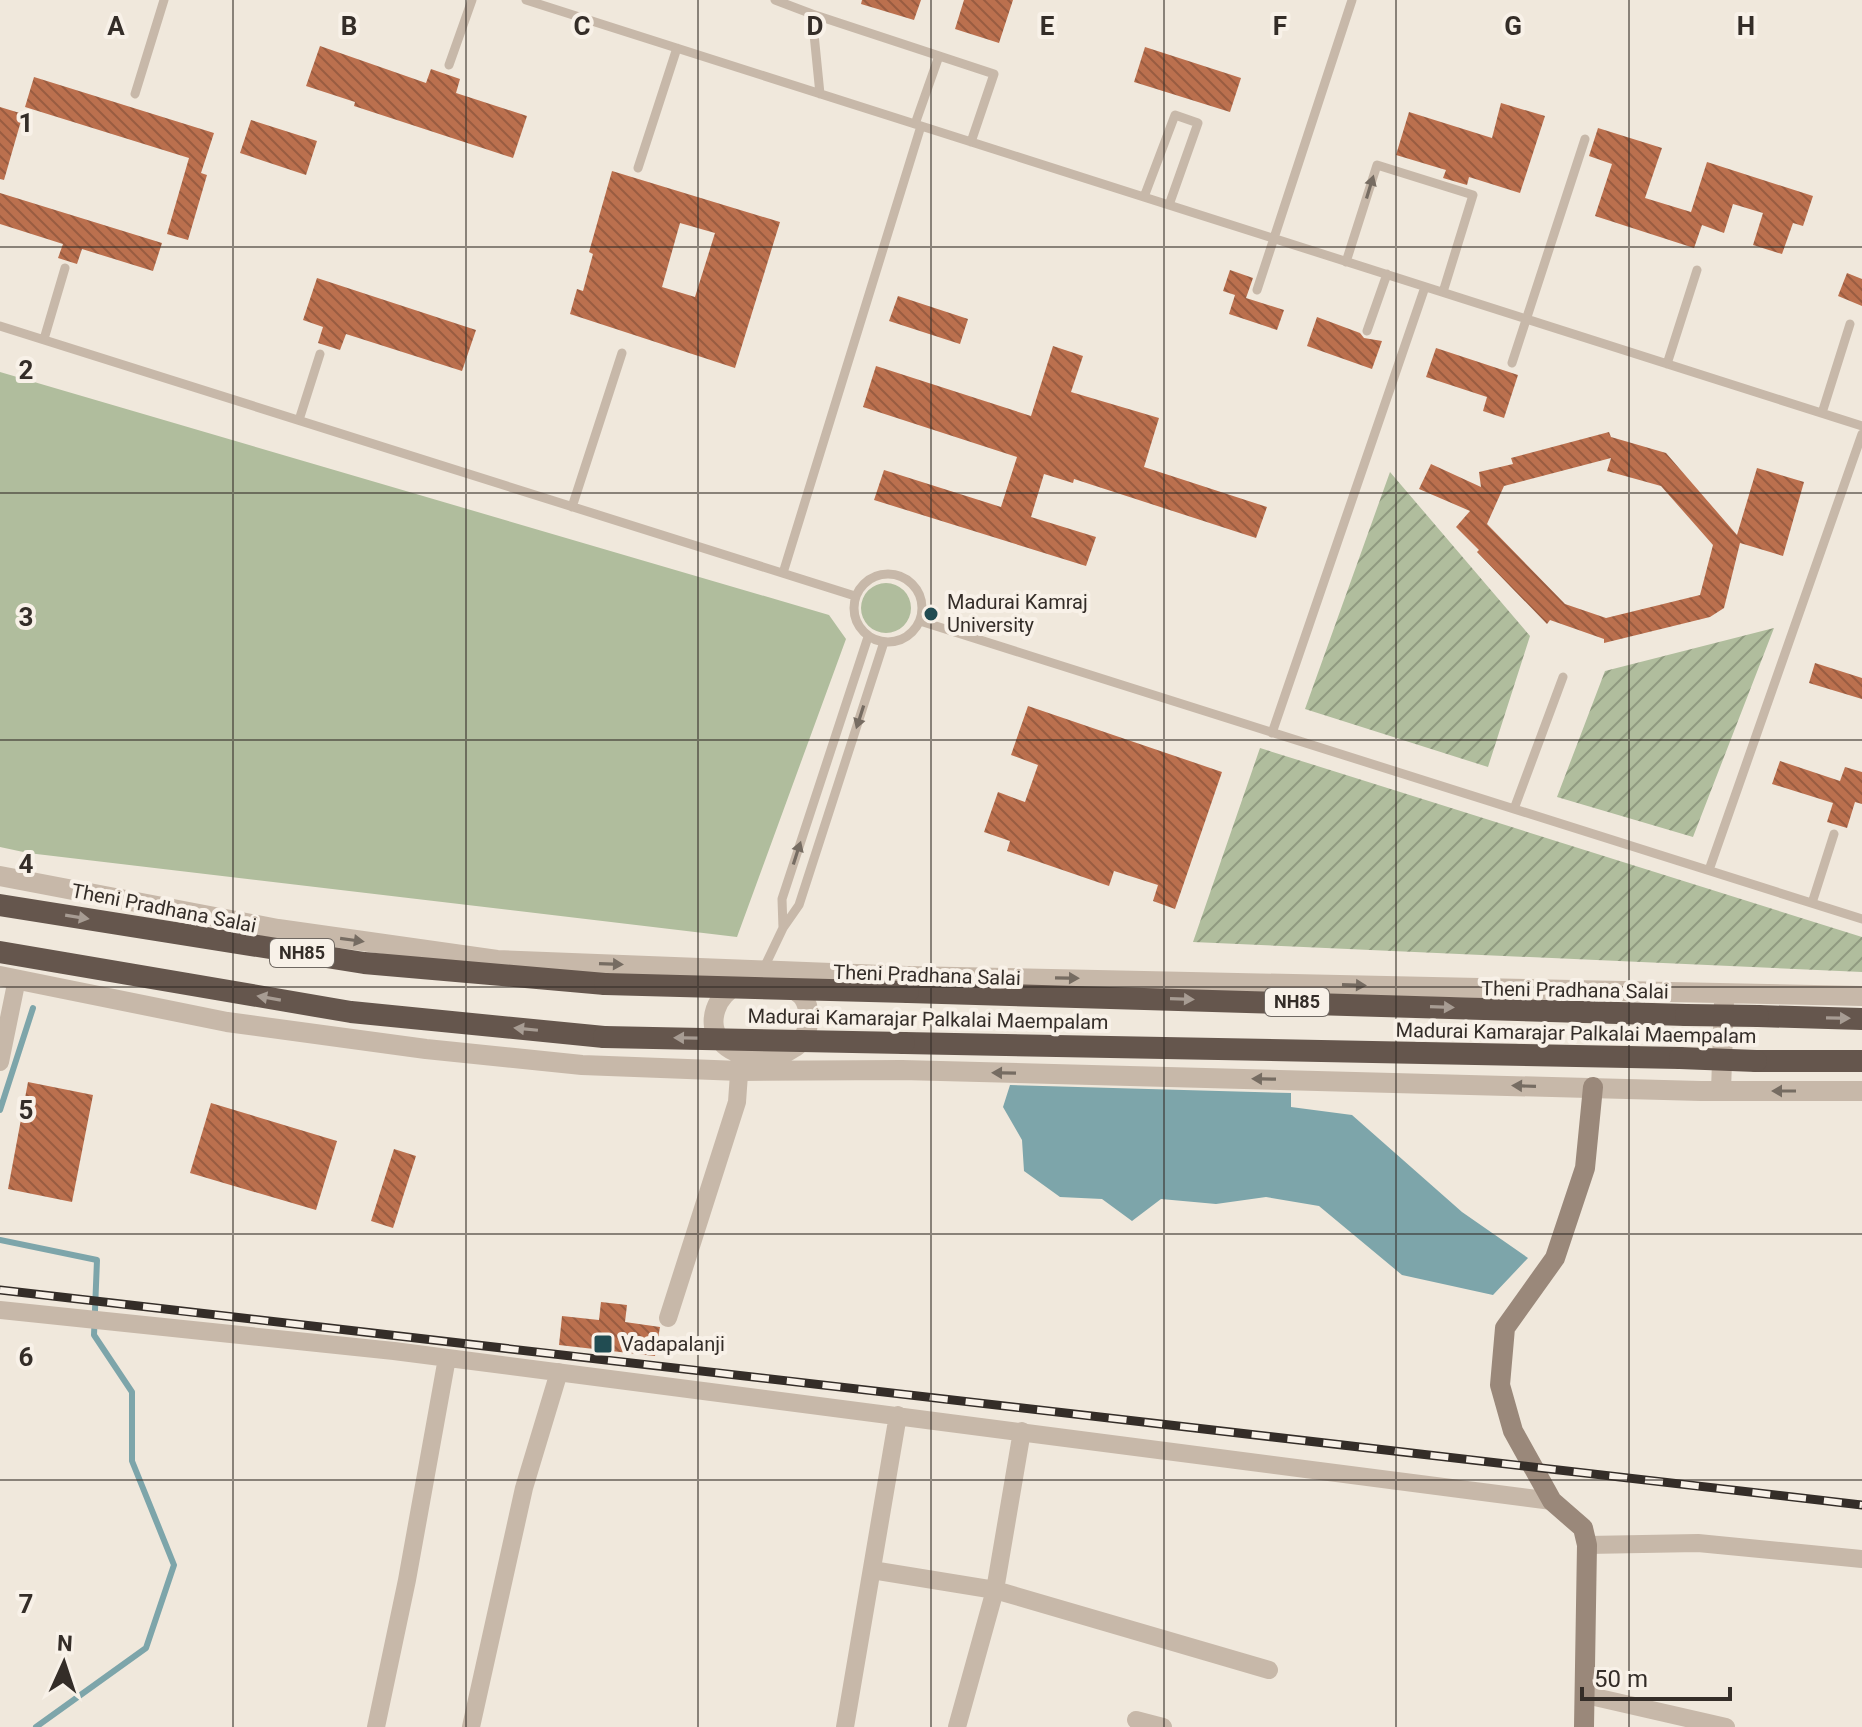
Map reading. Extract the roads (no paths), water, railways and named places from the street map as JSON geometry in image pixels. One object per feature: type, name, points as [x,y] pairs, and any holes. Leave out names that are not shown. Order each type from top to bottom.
[{"type":"highway","name":"Madurai Kamarajar Palkalai Maempalam","points":[[0,905],[364,963],[605,984],[1862,1019]]},
{"type":"highway","name":"Madurai Kamarajar Palkalai Maempalam","points":[[0,952],[351,1012],[604,1037],[1862,1061]]},
{"type":"main road","points":[[1584,1727],[1587,1545],[1583,1528],[1552,1501],[1513,1431],[1500,1385],[1505,1328],[1555,1258],[1585,1168],[1593,1087]]},
{"type":"street","name":"Theni Pradhana Salai","points":[[0,876],[278,929],[497,960],[704,967],[762,976],[815,972],[1862,996]]},
{"type":"street","points":[[704,967],[737,986]]},
{"type":"street","points":[[787,987],[815,972]]},
{"type":"street","points":[[0,1062],[10,1022],[8,978],[227,1022],[411,1047],[582,1065],[704,1070],[738,1058],[786,1054],[803,1041],[808,1027],[808,1011],[802,997],[762,976],[722,995],[716,1009],[715,1024],[719,1039],[738,1058],[817,1071],[902,1070],[1721,1091],[1862,1091]]},
{"type":"street","points":[[1721,1091],[1724,993]]},
{"type":"street","points":[[786,1054],[817,1071]]},
{"type":"street","points":[[668,1318],[737,1102],[738,1058]]},
{"type":"street","points":[[0,1310],[447,1358],[1552,1501]]},
{"type":"street","points":[[376,1727],[407,1580],[447,1358]]},
{"type":"street","points":[[471,1727],[524,1488],[559,1372]]},
{"type":"street","points":[[845,1727],[898,1415]]},
{"type":"street","points":[[957,1727],[995,1590],[1022,1431]]},
{"type":"street","points":[[1587,1545],[1698,1543],[1862,1559]]},
{"type":"street","points":[[872,1570],[995,1590],[1269,1670]]},
{"type":"street","points":[[1586,1695],[1726,1727]]},
{"type":"street","points":[[1136,1720],[1163,1727]]},
{"type":"lane","points":[[135,94],[164,0]]},
{"type":"lane","points":[[449,65],[472,0]]},
{"type":"lane","points":[[526,0],[554,4],[677,48],[1862,426]]},
{"type":"lane","points":[[775,0],[994,74],[971,142]]},
{"type":"lane","points":[[1257,290],[1352,0]]},
{"type":"lane","points":[[812,14],[820,94]]},
{"type":"lane","points":[[638,168],[677,48]]},
{"type":"lane","points":[[783,573],[939,56]]},
{"type":"lane","points":[[1144,197],[1175,115],[1198,123],[1169,205]]},
{"type":"lane","points":[[1512,363],[1585,139]]},
{"type":"lane","points":[[1346,262],[1377,165],[1473,195],[1443,292]]},
{"type":"lane","points":[[44,339],[65,268]]},
{"type":"lane","points":[[1667,364],[1697,270]]},
{"type":"lane","points":[[1367,331],[1387,274]]},
{"type":"lane","points":[[1272,733],[1425,287]]},
{"type":"lane","points":[[1822,413],[1850,324]]},
{"type":"lane","points":[[0,326],[855,596]]},
{"type":"lane","points":[[572,507],[622,353]]},
{"type":"lane","points":[[299,420],[320,354]]},
{"type":"lane","points":[[1709,870],[1862,434]]},
{"type":"lane","points":[[896,575],[910,582],[919,595],[922,610],[920,621],[907,637],[884,642],[868,637],[854,618],[855,596],[872,577],[896,575]]},
{"type":"lane","points":[[920,621],[1862,919]]},
{"type":"lane","points":[[783,928],[782,899],[868,637]]},
{"type":"lane","points":[[762,976],[783,928],[799,905],[884,642]]},
{"type":"lane","points":[[1514,809],[1563,677]]},
{"type":"lane","points":[[1812,903],[1834,834]]},
{"type":"water","points":[[1010,1085],[1291,1093],[1291,1107],[1352,1115],[1462,1212],[1528,1258],[1493,1295],[1402,1275],[1319,1206],[1266,1197],[1216,1204],[1161,1199],[1132,1221],[1102,1199],[1060,1197],[1024,1171],[1022,1140],[1003,1107]]},
{"type":"waterway","points":[[0,1110],[33,1008]]},
{"type":"waterway","points":[[0,1240],[97,1260],[94,1335],[132,1392],[132,1461],[174,1565],[146,1648],[36,1727]]},
{"type":"railway","points":[[0,1290],[1862,1505]]},
{"type":"place","name":"Madurai Kamraj University","points":[[931,614]]},
{"type":"place","name":"Vadapalanji","points":[[603,1344]]}]
